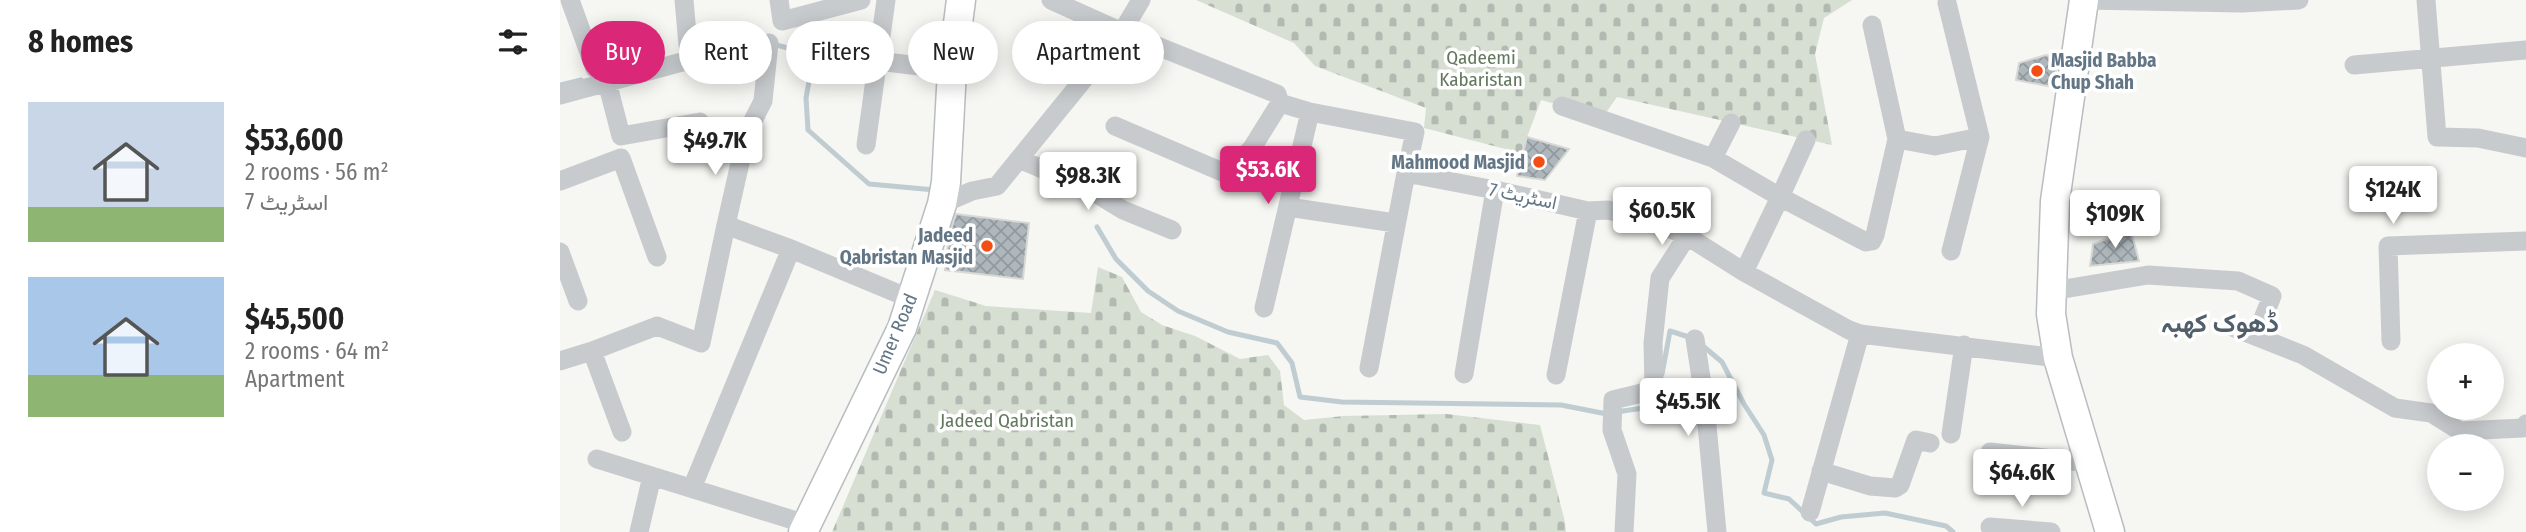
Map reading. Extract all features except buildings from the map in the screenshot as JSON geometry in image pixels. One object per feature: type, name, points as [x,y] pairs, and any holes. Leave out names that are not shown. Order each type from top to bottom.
[{"type":"main road","name":"Umer Road","points":[[958,21],[961,0]]},
{"type":"main road","points":[[2084,0],[2055,201],[2051,314],[2058,358],[2110,532]]},
{"type":"main road","name":"Umer Road","points":[[805,528],[902,328],[944,193],[951,84]]},
{"type":"street","points":[[570,0],[581,27]]},
{"type":"street","points":[[665,65],[682,62],[693,53],[684,0]]},
{"type":"street","points":[[779,0],[782,22],[861,0]]},
{"type":"street","points":[[883,21],[886,0]]},
{"type":"street","points":[[1051,0],[1098,21]]},
{"type":"street","points":[[1129,21],[1141,0]]},
{"type":"street","points":[[2084,0],[2300,0]]},
{"type":"street","points":[[2426,0],[2437,137],[2478,138],[2526,148]]},
{"type":"street","points":[[1947,3],[1980,137],[1951,251]]},
{"type":"street","points":[[1562,106],[1713,158],[1780,197],[1867,242],[1872,241],[1897,139],[1872,25]]},
{"type":"street","points":[[1164,49],[1277,94],[1280,103]]},
{"type":"street","points":[[2354,65],[2526,50]]},
{"type":"street","points":[[560,95],[584,84]]},
{"type":"street","points":[[604,84],[621,136],[700,122]]},
{"type":"street","points":[[560,360],[657,326],[701,343],[747,132],[762,101],[764,84]]},
{"type":"street","points":[[866,145],[875,84]]},
{"type":"street","points":[[944,193],[997,186],[1079,84]]},
{"type":"street","points":[[1280,103],[1310,112],[1415,132],[1395,223],[1369,368]]},
{"type":"street","points":[[1115,126],[1227,174],[1252,148],[1280,103]]},
{"type":"street","points":[[1264,308],[1310,112]]},
{"type":"street","points":[[1713,158],[1731,123]]},
{"type":"street","points":[[1897,139],[1936,146],[1980,137]]},
{"type":"street","points":[[1744,272],[1807,140]]},
{"type":"street","points":[[560,181],[621,159],[657,257]]},
{"type":"street","points":[[1018,159],[1087,188],[1123,210],[1172,230]]},
{"type":"street","name":"اسٹریٹ 7","points":[[1406,173],[1588,211],[1608,210],[1641,218],[1687,236],[1744,272],[1860,334],[2058,358]]},
{"type":"street","points":[[1464,374],[1495,190]]},
{"type":"street","points":[[1288,207],[1395,223]]},
{"type":"street","points":[[1556,375],[1588,211]]},
{"type":"street","points":[[726,225],[911,299]]},
{"type":"street","points":[[1625,532],[1627,474],[1612,430],[1613,400],[1654,390],[1653,343],[1660,278],[1687,236]]},
{"type":"street","points":[[2391,341],[2388,246],[2526,241]]},
{"type":"street","points":[[692,488],[791,249]]},
{"type":"street","points":[[560,252],[578,302]]},
{"type":"street","points":[[2052,291],[2148,275],[2238,281],[2273,296],[2256,336]]},
{"type":"street","points":[[2232,327],[2303,355],[2395,408],[2431,413],[2460,431],[2523,428],[2526,424]]},
{"type":"street","points":[[1810,512],[1860,334]]},
{"type":"street","points":[[1695,339],[1717,532]]},
{"type":"street","points":[[1951,434],[1964,345]]},
{"type":"street","points":[[592,351],[622,432]]},
{"type":"street","points":[[1821,471],[1870,486],[1895,488],[1900,485],[1916,440],[1930,443]]},
{"type":"street","points":[[1990,452],[2090,463]]},
{"type":"street","points":[[597,459],[692,488],[805,528]]},
{"type":"street","points":[[639,532],[652,476]]},
{"type":"street","points":[[1990,527],[2050,532]]},
{"type":"green space","name":"Qadeemi Kabaristan","points":[[1196,0],[1852,0],[1824,18],[1815,54],[1832,145],[1617,97],[1603,117],[1541,100],[1521,153],[1424,128],[1426,108],[1315,66],[1294,43]]},
{"type":"green space","name":"Jadeed Qabristan","points":[[1098,267],[1122,277],[1141,312],[1162,325],[1195,336],[1240,359],[1268,355],[1280,371],[1284,405],[1304,420],[1344,416],[1446,414],[1540,425],[1566,532],[832,532],[935,290],[986,306],[1091,313]]},
{"type":"waterway","points":[[772,44],[814,55],[806,98],[808,130],[869,184],[935,190]]},
{"type":"waterway","points":[[560,85],[581,80]]},
{"type":"waterway","points":[[1097,227],[1116,259],[1148,291],[1178,311],[1228,332],[1277,343],[1292,363],[1300,397],[1342,402],[1561,405],[1607,414]]},
{"type":"waterway","points":[[1662,374],[1670,331],[1692,338]]},
{"type":"waterway","points":[[1703,346],[1722,362],[1764,435],[1772,460],[1764,493],[1789,499],[1816,524],[1841,517],[1885,513],[1946,526],[1953,532]]},
{"type":"waterway","points":[[1616,412],[1657,406],[1659,394]]},
{"type":"place","name":"Masjid Babba Chup Shah","points":[[2037,71]]},
{"type":"place","name":"Mahmood Masjid","points":[[1539,162]]},
{"type":"place","name":"Jadeed Qabristan Masjid","points":[[987,246]]},
{"type":"district","name":"ڈھوک کھبہ","points":[[2220,323]]}]
